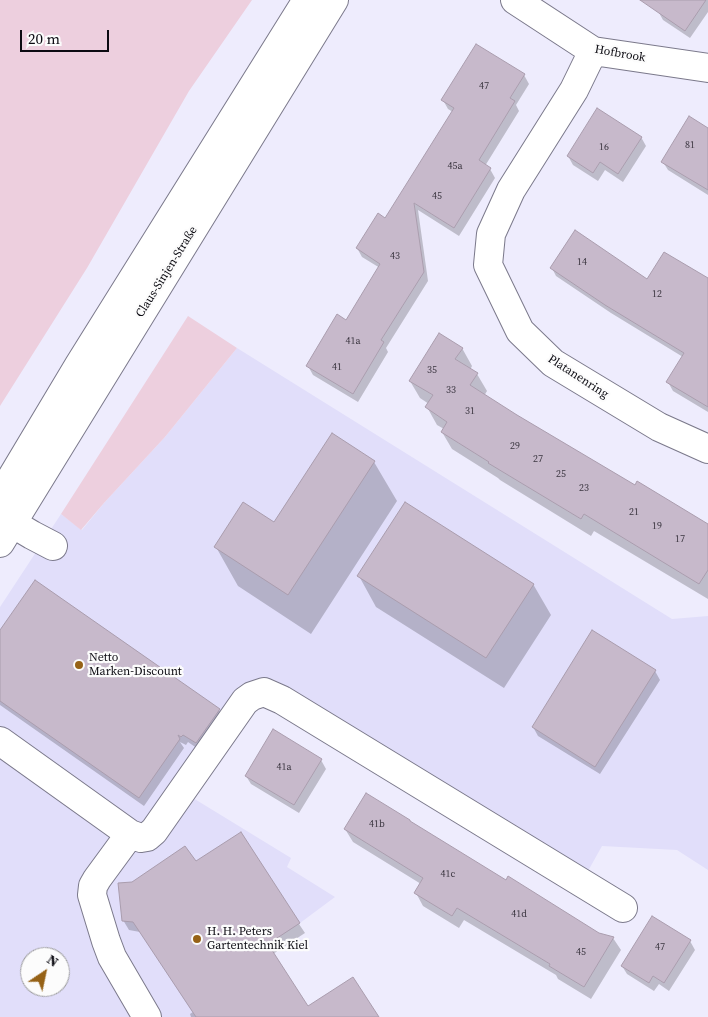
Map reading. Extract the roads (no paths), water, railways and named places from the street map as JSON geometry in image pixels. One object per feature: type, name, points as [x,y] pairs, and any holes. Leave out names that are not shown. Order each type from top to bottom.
[{"type":"street","points":[[0,497],[78,365],[307,0]]},
{"type":"street","name":"Claus-Sinjen-Straße","points":[[4,527],[334,0]]},
{"type":"street","name":"Hofbrook","points":[[515,0],[593,51],[708,68]]},
{"type":"street","name":"Platanenring","points":[[593,51],[574,90],[510,190],[491,234],[488,264],[520,330],[553,363],[659,427],[708,449]]},
{"type":"street","points":[[4,527],[54,546]]},
{"type":"street","points":[[0,741],[130,834],[140,838],[154,831],[246,700],[264,692],[282,700],[623,908]]},
{"type":"street","points":[[130,834],[97,879],[93,886],[92,896],[112,957],[147,1017]]},
{"type":"place","name":"Netto Marken-Discount","points":[[79,665]]},
{"type":"place","name":"H. H. Peters Gartentechnik Kiel","points":[[197,939]]}]
